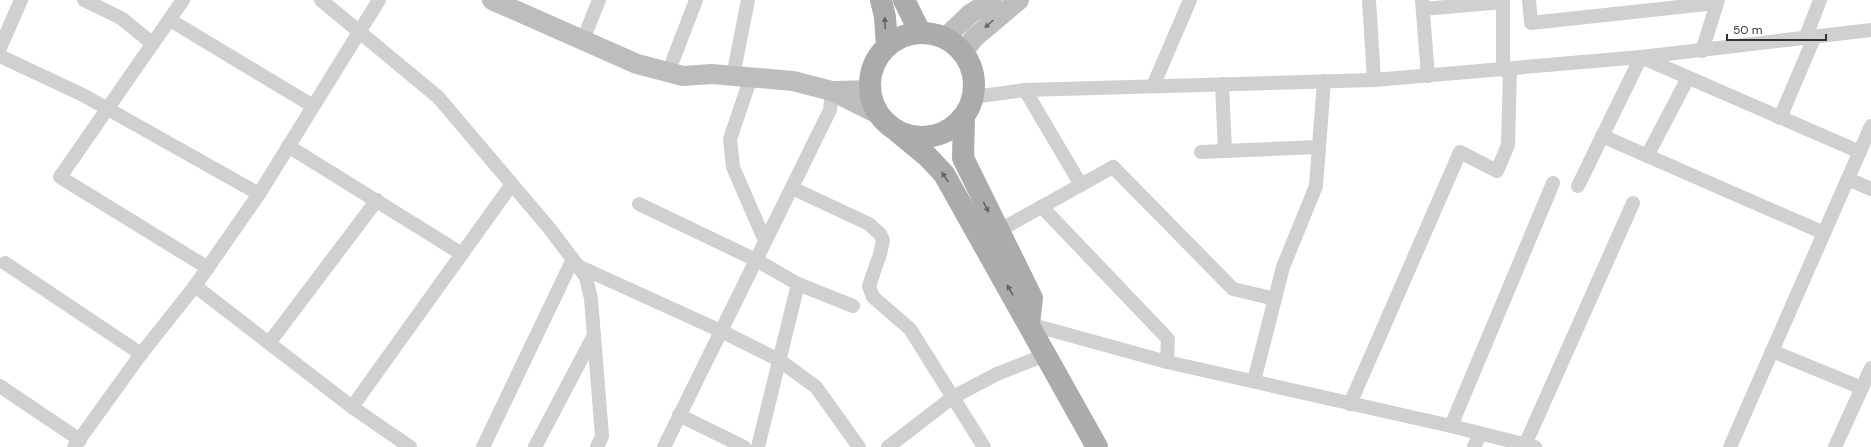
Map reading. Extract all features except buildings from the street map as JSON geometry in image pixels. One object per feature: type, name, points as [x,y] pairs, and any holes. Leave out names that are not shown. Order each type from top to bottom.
[{"type":"main road","points":[[494,0],[637,64],[683,76],[712,74],[793,81],[832,91],[878,114]]},
{"type":"main road","points":[[519,0],[641,52],[673,60],[712,74]]},
{"type":"main road","points":[[881,0],[885,17],[887,46]]},
{"type":"main road","points":[[904,0],[920,32]]},
{"type":"main road","points":[[945,38],[970,14],[992,0]]},
{"type":"main road","points":[[963,52],[975,37],[1020,0]]},
{"type":"main road","points":[[899,133],[916,138],[934,137],[951,130],[964,118],[974,97],[975,81],[971,66],[963,52],[945,38],[932,33],[920,32],[902,37],[887,46],[876,59],[871,74],[871,99],[878,114],[887,125],[927,156],[944,174],[1097,447]]},
{"type":"main road","points":[[832,91],[870,90]]},
{"type":"main road","points":[[964,118],[963,158],[998,232],[1032,298],[1029,324]]},
{"type":"street","points":[[0,48],[21,0]]},
{"type":"street","points":[[84,0],[121,18],[153,44]]},
{"type":"street","points":[[183,0],[60,177],[208,268]]},
{"type":"street","points":[[321,0],[438,97],[550,229],[586,277],[591,299],[602,436],[597,447]]},
{"type":"street","points":[[0,386],[77,443],[141,354],[208,268],[259,194],[378,0]]},
{"type":"street","points":[[587,30],[599,0]]},
{"type":"street","points":[[673,60],[696,0]]},
{"type":"street","points":[[748,0],[742,76],[730,139],[733,167],[765,241]]},
{"type":"street","points":[[1152,86],[1190,0]]},
{"type":"street","points":[[1369,0],[1374,80]]},
{"type":"street","points":[[1528,0],[1531,23],[1717,2],[1702,50]]},
{"type":"street","points":[[1780,118],[1810,38],[1820,0]]},
{"type":"street","points":[[1350,404],[1460,152],[1497,171],[1508,145],[1503,1],[1423,5],[1428,76]]},
{"type":"street","points":[[170,20],[313,106]]},
{"type":"street","points":[[974,97],[1025,90],[1374,80],[1428,76],[1641,58],[1871,30]]},
{"type":"street","points":[[0,56],[83,94],[259,194]]},
{"type":"street","points":[[1641,58],[1860,152]]},
{"type":"street","points":[[1578,186],[1641,58]]},
{"type":"street","points":[[1648,156],[1688,78]]},
{"type":"street","points":[[1254,381],[1283,267],[1316,186],[1324,81]]},
{"type":"street","points":[[1222,84],[1225,151]]},
{"type":"street","points":[[1025,90],[1081,185]]},
{"type":"street","points":[[664,447],[830,110],[832,91]]},
{"type":"street","points":[[1730,447],[1871,126]]},
{"type":"street","points":[[1602,136],[1824,233]]},
{"type":"street","points":[[288,146],[462,254]]},
{"type":"street","points":[[1201,152],[1319,147]]},
{"type":"street","points":[[998,232],[1113,167],[1232,289],[1275,299]]},
{"type":"street","points":[[1848,179],[1871,189]]},
{"type":"street","points":[[1451,426],[1554,183]]},
{"type":"street","points":[[352,407],[512,184]]},
{"type":"street","points":[[792,188],[869,224],[880,234],[883,240],[880,254],[869,286],[873,297],[910,328],[984,447]]},
{"type":"street","points":[[269,343],[377,200]]},
{"type":"street","points":[[1029,324],[1167,362],[1451,426],[1530,446],[1634,203]]},
{"type":"street","points":[[639,204],[756,260],[798,284],[853,306]]},
{"type":"street","points":[[1042,207],[1168,339],[1167,362]]},
{"type":"street","points":[[5,263],[141,354]]},
{"type":"street","points":[[575,263],[721,331],[779,360],[816,387],[859,447]]},
{"type":"street","points":[[482,447],[575,263]]},
{"type":"street","points":[[758,447],[798,284]]},
{"type":"street","points":[[194,286],[352,407],[410,447]]},
{"type":"street","points":[[535,447],[594,335]]},
{"type":"street","points":[[1772,351],[1862,388]]},
{"type":"street","points":[[888,447],[952,396],[997,374],[1045,355]]},
{"type":"street","points":[[1835,447],[1871,368]]},
{"type":"street","points":[[679,415],[744,447]]},
{"type":"street","points":[[1474,447],[1480,434]]}]
